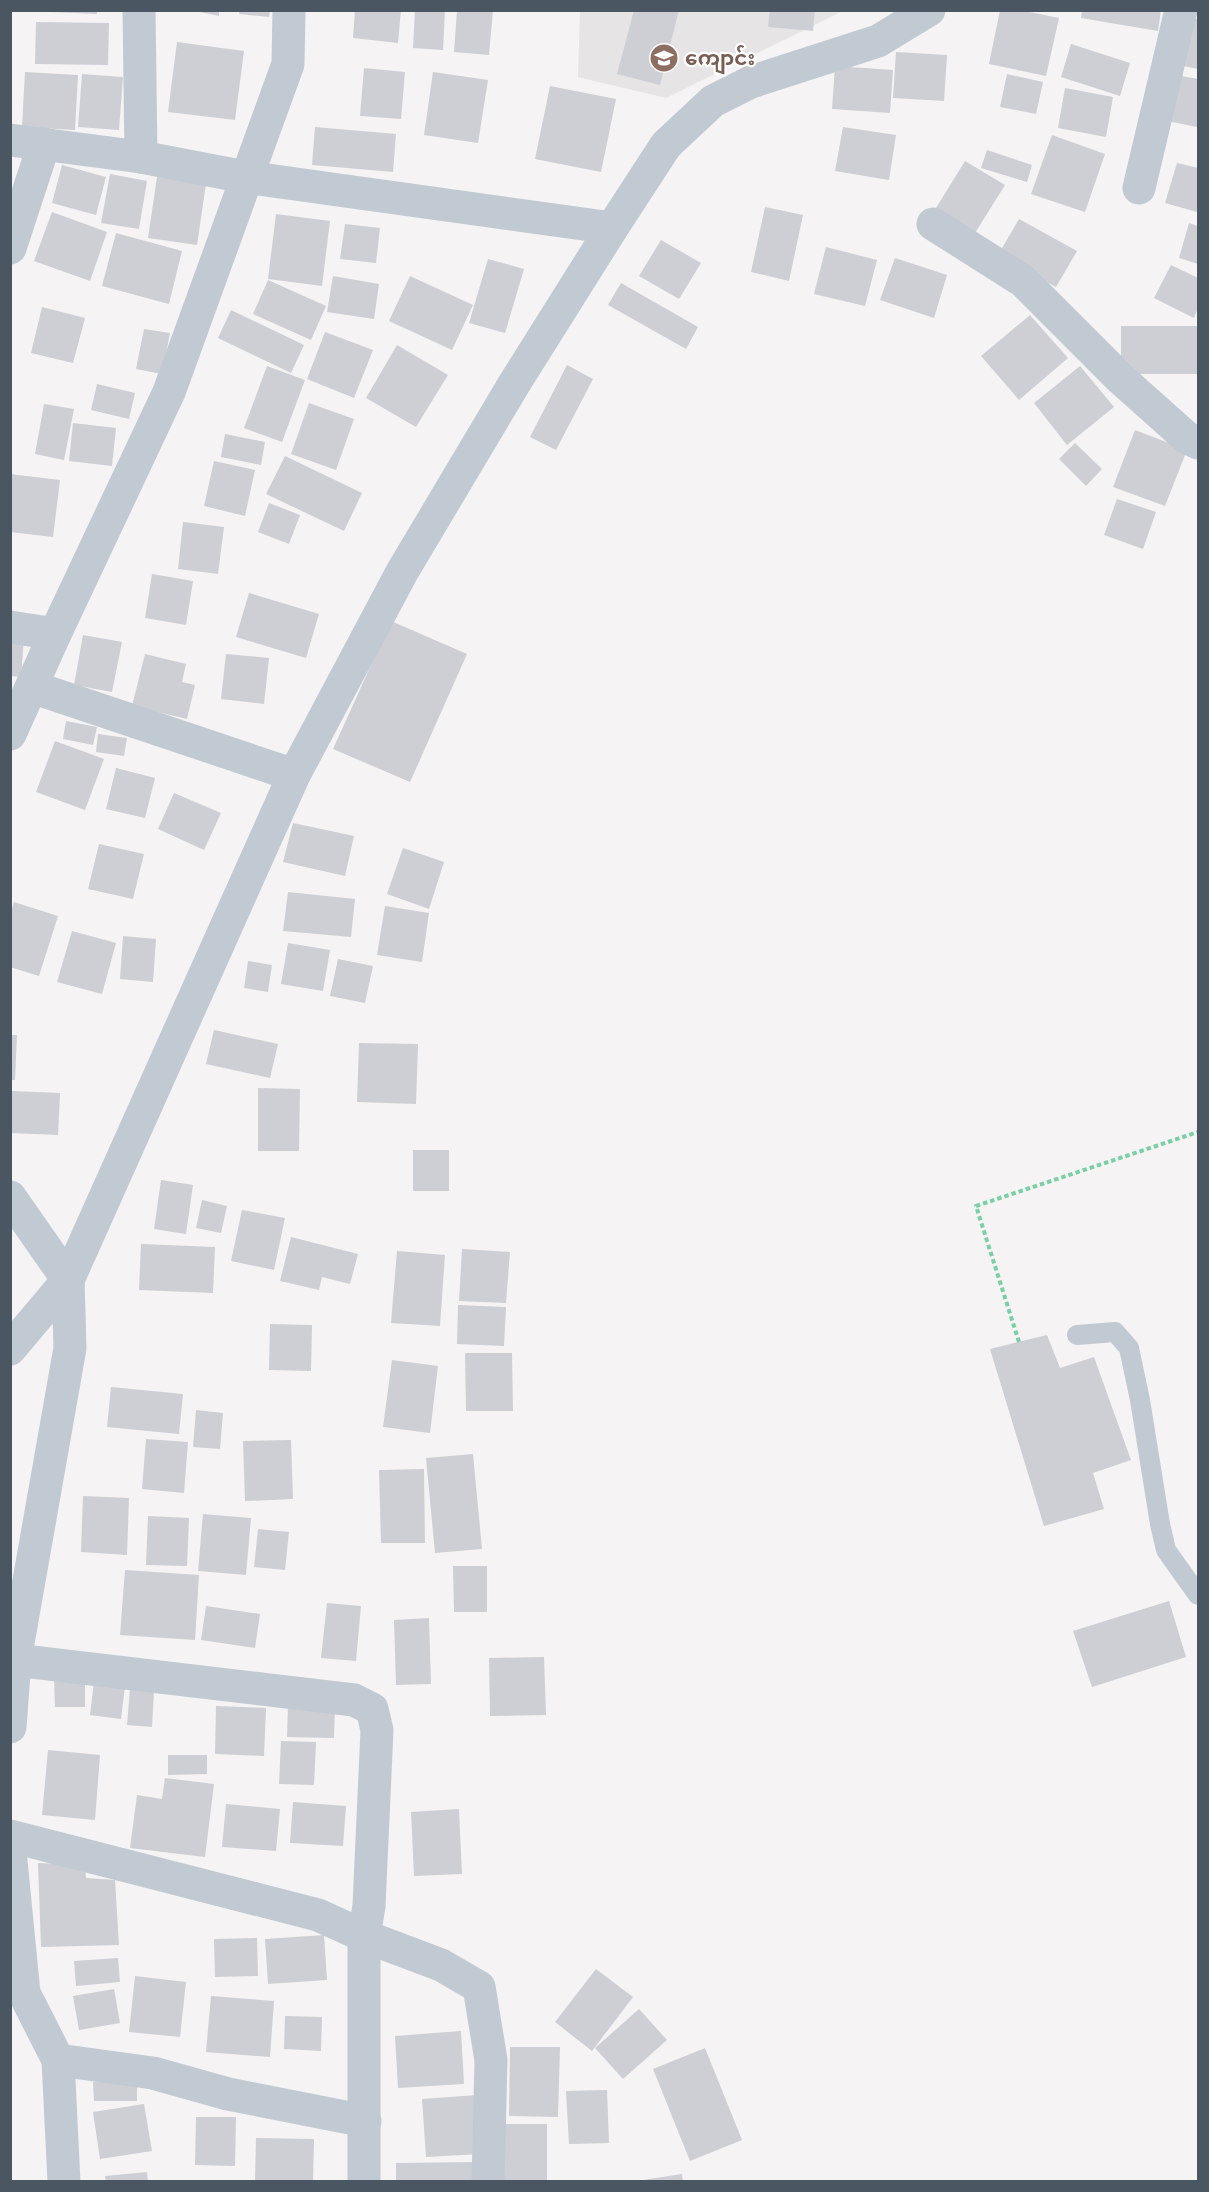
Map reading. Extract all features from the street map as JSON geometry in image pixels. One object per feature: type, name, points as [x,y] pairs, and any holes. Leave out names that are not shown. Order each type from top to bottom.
[{"type":"street","points":[[140,10],[141,158]]},
{"type":"street","points":[[10,734],[169,392],[245,177],[288,64],[289,10]]},
{"type":"street","points":[[10,1349],[68,1280],[294,775],[402,572],[612,228],[666,145],[713,101],[750,82],[878,41],[929,10]]},
{"type":"street","points":[[1139,188],[1181,10]]},
{"type":"street","points":[[10,140],[141,158],[245,177],[612,228]]},
{"type":"street","points":[[10,248],[44,144]]},
{"type":"street","points":[[933,224],[1023,281],[1121,379],[1186,437],[1198,443]]},
{"type":"street","points":[[10,627],[55,634]]},
{"type":"street","points":[[32,687],[294,775]]},
{"type":"street","points":[[10,1197],[68,1280],[70,1348],[15,1660],[10,1727]]},
{"type":"street","points":[[15,1660],[354,1700],[372,1709],[376,1730],[369,1906],[364,1936],[364,2181]]},
{"type":"street","points":[[10,1836],[318,1915],[364,1936],[441,1965],[479,1987],[491,2060],[488,2181]]},
{"type":"street","points":[[10,1851],[24,1993],[58,2060],[64,2181]]},
{"type":"street","points":[[58,2060],[153,2073],[228,2094],[365,2121]]},
{"type":"lane","points":[[1077,1335],[1115,1332],[1129,1348],[1166,1550],[1198,1595]]},
{"type":"path","points":[[1019,1342],[976,1206],[1198,1132]]},
{"type":"shaded area","name":"ကျောင်း","points":[[580,11],[843,11],[666,98],[578,77]]},
{"type":"building","points":[[51,10],[97,10],[97,14],[51,12]]},
{"type":"building","points":[[190,10],[219,10],[219,16]]},
{"type":"building","points":[[240,10],[270,10],[269,17],[239,14]]},
{"type":"building","points":[[355,10],[401,10],[398,43],[353,38]]},
{"type":"building","points":[[415,10],[445,10],[443,50],[413,48]]},
{"type":"building","points":[[457,10],[493,10],[489,55],[454,52]]},
{"type":"building","points":[[634,10],[679,10],[660,85],[617,74]]},
{"type":"building","points":[[770,10],[815,10],[813,31],[768,27]]},
{"type":"building","points":[[1000,10],[1020,10],[1059,18],[1046,76],[989,64]]},
{"type":"building","points":[[1082,10],[1161,10],[1158,31],[1081,18]]},
{"type":"building","points":[[1186,17],[1198,19],[1198,69],[1178,65]]},
{"type":"building","points":[[36,22],[109,23],[108,65],[35,64]]},
{"type":"building","points":[[177,42],[244,51],[235,120],[168,112]]},
{"type":"building","points":[[1071,44],[1130,63],[1120,96],[1061,77]]},
{"type":"building","points":[[896,52],[947,55],[944,101],[893,98]]},
{"type":"building","points":[[835,66],[893,70],[890,113],[832,109]]},
{"type":"building","points":[[364,68],[405,72],[401,119],[360,116]]},
{"type":"building","points":[[25,72],[78,75],[75,130],[22,127]]},
{"type":"building","points":[[433,72],[488,80],[478,143],[424,135]]},
{"type":"building","points":[[82,74],[123,77],[119,130],[78,127]]},
{"type":"building","points":[[1007,74],[1043,82],[1036,114],[1000,107]]},
{"type":"building","points":[[1176,75],[1198,79],[1197,127],[1167,121]]},
{"type":"building","points":[[550,86],[616,99],[601,172],[535,159]]},
{"type":"building","points":[[1065,88],[1113,97],[1106,137],[1058,128]]},
{"type":"building","points":[[315,127],[396,134],[393,172],[312,165]]},
{"type":"building","points":[[843,127],[896,135],[889,180],[835,171]]},
{"type":"building","points":[[1052,135],[1105,154],[1085,212],[1031,194]]},
{"type":"building","points":[[987,150],[1032,165],[1027,182],[981,168]]},
{"type":"building","points":[[965,161],[1005,185],[975,233],[936,208]]},
{"type":"building","points":[[1177,163],[1198,168],[1197,212],[1165,203]]},
{"type":"building","points":[[62,165],[106,177],[96,215],[52,203]]},
{"type":"building","points":[[158,170],[207,177],[197,245],[148,238]]},
{"type":"building","points":[[110,174],[147,181],[139,229],[101,223]]},
{"type":"building","points":[[765,207],[803,215],[789,281],[751,272]]},
{"type":"building","points":[[52,212],[107,232],[90,281],[34,261]]},
{"type":"building","points":[[276,214],[330,221],[322,286],[268,279]]},
{"type":"building","points":[[1019,219],[1077,251],[1056,287],[998,255]]},
{"type":"building","points":[[1189,223],[1198,226],[1198,264],[1179,258]]},
{"type":"building","points":[[345,224],[380,228],[376,263],[340,259]]},
{"type":"building","points":[[116,233],[182,251],[169,304],[102,286]]},
{"type":"building","points":[[661,240],[701,263],[679,299],[639,276]]},
{"type":"building","points":[[826,247],[877,260],[865,306],[814,294]]},
{"type":"building","points":[[895,258],[947,275],[934,318],[880,300]]},
{"type":"building","points":[[488,259],[524,269],[505,333],[469,323]]},
{"type":"building","points":[[1171,265],[1198,278],[1198,308],[1194,318],[1154,298]]},
{"type":"building","points":[[333,276],[379,284],[374,319],[327,312]]},
{"type":"building","points":[[410,276],[473,305],[452,350],[389,321]]},
{"type":"building","points":[[268,280],[326,306],[311,340],[253,314]]},
{"type":"building","points":[[621,283],[698,327],[686,349],[608,305]]},
{"type":"building","points":[[42,307],[85,318],[73,363],[31,353]]},
{"type":"building","points":[[231,310],[304,345],[291,373],[218,338]]},
{"type":"building","points":[[1030,315],[1068,358],[1019,400],[981,356]]},
{"type":"building","points":[[1121,326],[1198,326],[1198,374],[1121,374]]},
{"type":"building","points":[[144,329],[170,333],[162,374],[136,369]]},
{"type":"building","points":[[325,332],[373,350],[354,398],[307,379]]},
{"type":"building","points":[[397,345],[448,375],[416,427],[366,398]]},
{"type":"building","points":[[567,365],[593,379],[556,450],[530,437]]},
{"type":"building","points":[[267,366],[305,380],[282,442],[244,428]]},
{"type":"building","points":[[1080,366],[1114,407],[1067,445],[1034,403]]},
{"type":"building","points":[[97,384],[135,393],[129,419],[91,410]]},
{"type":"building","points":[[309,403],[354,419],[336,470],[291,454]]},
{"type":"building","points":[[44,404],[74,409],[64,460],[35,454]]},
{"type":"building","points":[[73,423],[116,428],[112,466],[69,461]]},
{"type":"building","points":[[1135,430],[1187,450],[1165,506],[1113,487]]},
{"type":"building","points":[[225,434],[265,442],[261,465],[221,457]]},
{"type":"building","points":[[1075,443],[1102,469],[1086,486],[1059,459]]},
{"type":"building","points":[[285,456],[362,493],[344,531],[266,494]]},
{"type":"building","points":[[214,461],[255,470],[245,516],[204,506]]},
{"type":"building","points":[[10,474],[60,480],[53,537],[10,532]]},
{"type":"building","points":[[1117,499],[1156,512],[1143,549],[1104,535]]},
{"type":"building","points":[[269,503],[300,515],[289,544],[258,532]]},
{"type":"building","points":[[183,522],[224,527],[218,574],[178,569]]},
{"type":"building","points":[[152,574],[193,581],[186,625],[145,618]]},
{"type":"building","points":[[249,593],[319,614],[306,658],[236,637]]},
{"type":"building","points":[[391,621],[467,654],[410,782],[333,749]]},
{"type":"building","points":[[83,635],[122,642],[112,692],[74,685]]},
{"type":"building","points":[[10,636],[24,637],[21,677],[10,676]]},
{"type":"building","points":[[145,654],[186,664],[182,682],[195,685],[187,719],[132,706]]},
{"type":"building","points":[[226,654],[269,658],[264,704],[221,699]]},
{"type":"building","points":[[66,721],[97,727],[93,745],[63,739]]},
{"type":"building","points":[[98,734],[127,738],[124,756],[96,752]]},
{"type":"building","points":[[55,741],[104,759],[85,810],[36,792]]},
{"type":"building","points":[[116,768],[155,778],[145,818],[106,809]]},
{"type":"building","points":[[174,793],[221,813],[204,850],[158,829]]},
{"type":"building","points":[[293,823],[354,836],[345,876],[283,862]]},
{"type":"building","points":[[99,844],[144,854],[133,899],[88,889]]},
{"type":"building","points":[[403,848],[444,862],[429,909],[387,894]]},
{"type":"building","points":[[288,892],[355,899],[351,937],[283,931]]},
{"type":"building","points":[[14,902],[58,916],[39,976],[10,967],[10,915]]},
{"type":"building","points":[[385,906],[429,913],[422,962],[377,955]]},
{"type":"building","points":[[72,931],[116,943],[102,994],[57,982]]},
{"type":"building","points":[[123,936],[156,939],[153,982],[120,979]]},
{"type":"building","points":[[288,943],[330,950],[323,991],[281,984]]},
{"type":"building","points":[[338,959],[373,966],[365,1003],[330,996]]},
{"type":"building","points":[[248,961],[272,965],[268,992],[244,988]]},
{"type":"building","points":[[214,1030],[278,1044],[270,1078],[206,1064]]},
{"type":"building","points":[[10,1035],[17,1035],[15,1080],[10,1080]]},
{"type":"building","points":[[359,1043],[418,1044],[416,1104],[357,1102]]},
{"type":"building","points":[[258,1088],[300,1089],[299,1151],[258,1151]]},
{"type":"building","points":[[12,1091],[60,1093],[58,1135],[10,1133]]},
{"type":"building","points":[[413,1150],[449,1150],[449,1191],[413,1191]]},
{"type":"building","points":[[161,1180],[193,1185],[186,1234],[154,1229]]},
{"type":"building","points":[[202,1200],[227,1206],[221,1233],[196,1228]]},
{"type":"building","points":[[242,1210],[285,1218],[274,1270],[231,1261]]},
{"type":"building","points":[[291,1237],[358,1254],[350,1284],[322,1277],[319,1290],[280,1281]]},
{"type":"building","points":[[141,1244],[215,1247],[213,1293],[139,1290]]},
{"type":"building","points":[[462,1249],[510,1252],[506,1303],[459,1301]]},
{"type":"building","points":[[397,1251],[445,1255],[440,1326],[391,1323]]},
{"type":"building","points":[[458,1305],[506,1307],[504,1346],[457,1344]]},
{"type":"building","points":[[270,1324],[312,1325],[311,1371],[269,1370]]},
{"type":"building","points":[[1047,1335],[1060,1368],[1094,1357],[1131,1460],[1093,1473],[1104,1509],[1044,1526],[990,1349]]},
{"type":"building","points":[[465,1353],[512,1353],[513,1411],[466,1411]]},
{"type":"building","points":[[392,1360],[438,1366],[430,1433],[383,1427]]},
{"type":"building","points":[[111,1387],[183,1394],[179,1434],[107,1427]]},
{"type":"building","points":[[196,1410],[223,1413],[220,1449],[193,1447]]},
{"type":"building","points":[[146,1439],[188,1442],[184,1493],[142,1489]]},
{"type":"building","points":[[291,1440],[293,1499],[245,1501],[243,1441]]},
{"type":"building","points":[[473,1454],[482,1549],[435,1553],[426,1458]]},
{"type":"building","points":[[424,1469],[425,1543],[381,1543],[379,1470]]},
{"type":"building","points":[[83,1496],[129,1498],[127,1555],[81,1552]]},
{"type":"building","points":[[203,1514],[251,1518],[246,1575],[198,1571]]},
{"type":"building","points":[[148,1516],[189,1518],[187,1566],[146,1565]]},
{"type":"building","points":[[258,1529],[289,1532],[285,1570],[254,1567]]},
{"type":"building","points":[[453,1566],[487,1566],[487,1612],[454,1612]]},
{"type":"building","points":[[125,1570],[199,1575],[195,1640],[120,1635]]},
{"type":"building","points":[[1169,1601],[1186,1657],[1092,1687],[1073,1631]]},
{"type":"building","points":[[327,1603],[361,1606],[356,1661],[321,1658]]},
{"type":"building","points":[[206,1606],[260,1614],[255,1648],[201,1640]]},
{"type":"building","points":[[429,1618],[431,1684],[396,1685],[394,1620]]},
{"type":"building","points":[[544,1657],[546,1715],[490,1716],[489,1658]]},
{"type":"building","points":[[54,1677],[85,1677],[85,1707],[55,1707]]},
{"type":"building","points":[[94,1682],[125,1686],[121,1719],[90,1715]]},
{"type":"building","points":[[130,1689],[154,1691],[152,1727],[127,1725]]},
{"type":"building","points":[[288,1704],[335,1706],[334,1738],[287,1737]]},
{"type":"building","points":[[216,1706],[266,1708],[264,1756],[215,1754]]},
{"type":"building","points":[[281,1741],[316,1742],[314,1785],[279,1784]]},
{"type":"building","points":[[48,1750],[100,1755],[95,1820],[42,1815]]},
{"type":"building","points":[[168,1755],[207,1755],[207,1774],[168,1775]]},
{"type":"building","points":[[165,1778],[214,1784],[205,1857],[130,1848],[137,1795],[162,1799]]},
{"type":"building","points":[[293,1802],[346,1806],[343,1846],[290,1843]]},
{"type":"building","points":[[226,1804],[280,1809],[276,1851],[222,1847]]},
{"type":"building","points":[[459,1809],[462,1874],[414,1876],[411,1812]]},
{"type":"building","points":[[38,1863],[85,1865],[86,1878],[115,1880],[119,1945],[41,1947]]},
{"type":"building","points":[[324,1935],[327,1980],[268,1984],[265,1939]]},
{"type":"building","points":[[257,1938],[258,1976],[215,1977],[214,1939]]},
{"type":"building","points":[[118,1958],[120,1982],[76,1986],[74,1961]]},
{"type":"building","points":[[596,1969],[633,1997],[592,2051],[555,2022]]},
{"type":"building","points":[[135,1976],[186,1982],[180,2037],[129,2032]]},
{"type":"building","points":[[114,1989],[120,2023],[79,2030],[73,1996]]},
{"type":"building","points":[[211,1996],[274,2001],[270,2057],[206,2052]]},
{"type":"building","points":[[639,2009],[667,2040],[623,2079],[595,2048]]},
{"type":"building","points":[[285,2016],[322,2017],[321,2051],[284,2049]]},
{"type":"building","points":[[461,2031],[464,2084],[398,2088],[395,2036]]},
{"type":"building","points":[[510,2047],[560,2047],[558,2117],[509,2116]]},
{"type":"building","points":[[705,2048],[742,2140],[690,2161],[653,2069]]},
{"type":"building","points":[[93,2082],[137,2082],[137,2101],[94,2101]]},
{"type":"building","points":[[607,2090],[609,2143],[569,2144],[566,2091]]},
{"type":"building","points":[[477,2095],[481,2154],[426,2157],[422,2099]]},
{"type":"building","points":[[144,2104],[152,2151],[100,2159],[93,2112]]},
{"type":"building","points":[[196,2117],[236,2117],[235,2166],[195,2165]]},
{"type":"building","points":[[502,2124],[547,2124],[547,2182],[503,2182]]},
{"type":"building","points":[[256,2138],[314,2139],[313,2182],[255,2182]]},
{"type":"building","points":[[476,2162],[476,2182],[396,2182],[396,2163]]},
{"type":"building","points":[[147,2172],[148,2182],[106,2182],[105,2176]]},
{"type":"building","points":[[682,2174],[683,2182],[643,2182],[643,2180]]},
{"type":"place","name":"ကျောင်း","points":[[664,58]]}]
